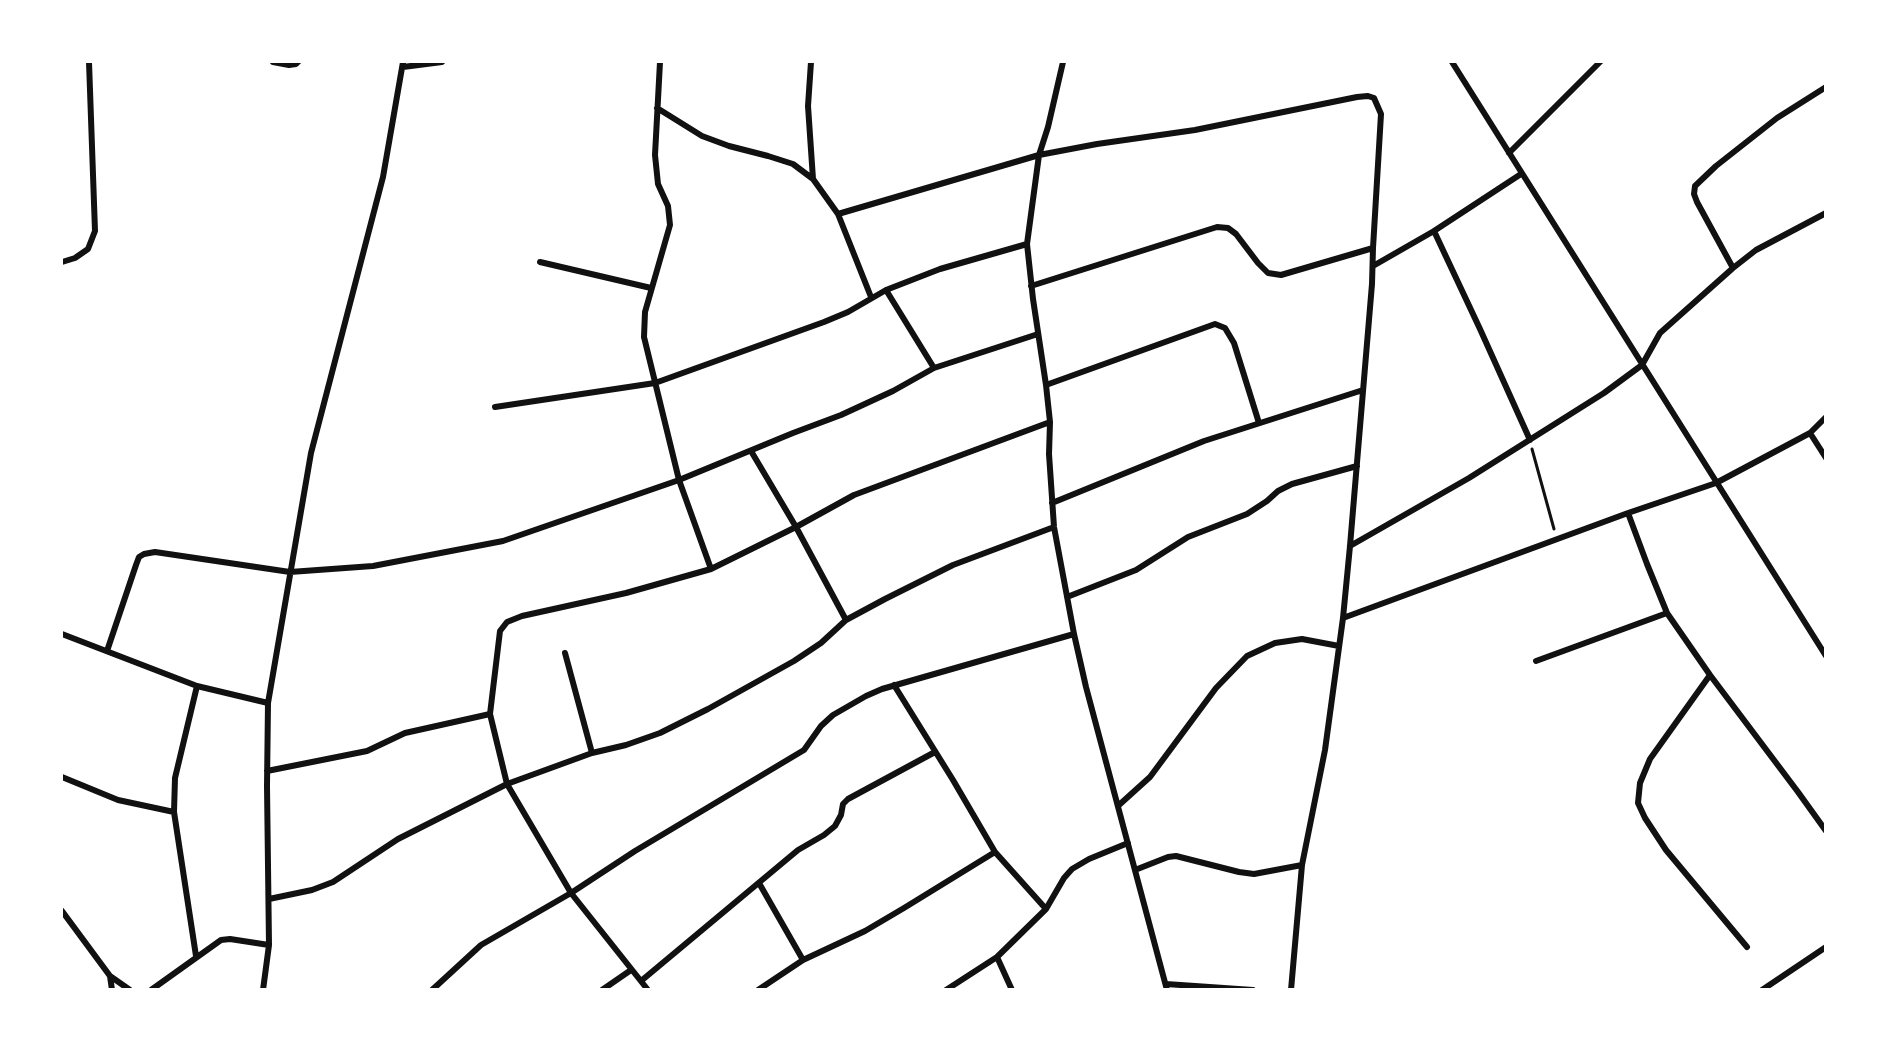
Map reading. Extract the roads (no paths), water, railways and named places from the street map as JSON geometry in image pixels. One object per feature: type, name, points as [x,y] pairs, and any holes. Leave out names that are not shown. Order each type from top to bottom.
[{"type":"street","points":[[62,262],[75,258],[88,249],[95,231],[89,62]]},
{"type":"street","points":[[273,62],[289,65],[298,62]]},
{"type":"street","points":[[263,990],[269,945],[268,703],[311,453],[383,177],[403,64],[442,62]]},
{"type":"street","points":[[660,62],[655,155],[658,184],[668,206],[670,225],[645,312],[644,337],[678,480],[711,569]]},
{"type":"street","points":[[811,62],[808,106],[813,179]]},
{"type":"street","points":[[1063,62],[1039,155],[1027,244],[1050,422],[1049,454],[1054,527],[1074,634],[1086,687],[1167,987],[1253,990]]},
{"type":"street","points":[[1452,62],[1826,656]]},
{"type":"street","points":[[1509,153],[1600,62]]},
{"type":"street","points":[[1733,268],[1697,202],[1694,194],[1695,186],[1716,166],[1777,118],[1826,87]]},
{"type":"street","points":[[838,214],[1039,155],[1186,131],[1368,96],[1374,98],[1381,114],[1373,266],[1350,546],[1343,618],[1325,750],[1302,865],[1291,990]]},
{"type":"street","points":[[657,108],[702,136],[793,164],[813,179],[838,214],[871,297]]},
{"type":"street","points":[[1373,266],[1434,231],[1521,174]]},
{"type":"street","points":[[1350,546],[1469,478],[1578,410],[1642,365],[1660,333],[1733,268],[1756,250],[1826,213]]},
{"type":"street","points":[[1031,286],[1218,227],[1228,228],[1236,234],[1268,273],[1281,275],[1373,248]]},
{"type":"street","points":[[1434,231],[1530,440]]},
{"type":"street","points":[[495,407],[655,383],[824,322],[848,312],[886,290],[940,269],[1027,244]]},
{"type":"street","points":[[540,262],[651,288]]},
{"type":"street","points":[[886,290],[934,368]]},
{"type":"street","points":[[1046,385],[1215,324],[1225,328],[1234,343],[1258,423]]},
{"type":"street","points":[[107,651],[136,565],[144,554],[155,552],[290,572],[374,566],[503,541],[678,480],[851,411],[934,368],[1038,334]]},
{"type":"street","points":[[1052,502],[1204,441],[1364,390]]},
{"type":"street","points":[[1343,618],[1716,483],[1810,433],[1826,417]]},
{"type":"street","points":[[648,990],[571,893],[507,784],[490,714],[500,630],[507,622],[522,616],[626,593],[711,569],[854,495],[1050,422]]},
{"type":"street","points":[[1810,433],[1826,458]]},
{"type":"street","points":[[751,451],[796,527],[846,620]]},
{"type":"street","points":[[1067,597],[1136,570],[1188,537],[1247,514],[1268,501],[1278,491],[1292,484],[1357,466]]},
{"type":"street","points":[[1628,513],[1667,613],[1826,831]]},
{"type":"street","points":[[268,899],[312,890],[333,882],[398,839],[507,784],[592,753],[626,746],[660,733],[794,661],[821,643],[846,620],[953,565],[1054,527]]},
{"type":"street","points":[[1536,661],[1667,613]]},
{"type":"street","points":[[62,634],[197,686],[268,703]]},
{"type":"street","points":[[432,990],[481,945],[571,893],[634,850],[804,750],[821,726],[833,715],[866,696],[1074,634]]},
{"type":"street","points":[[1119,804],[1150,777],[1216,688],[1247,656],[1275,643],[1302,639],[1339,646]]},
{"type":"street","points":[[565,653],[592,753]]},
{"type":"street","points":[[1710,675],[1650,759],[1640,783],[1638,803],[1666,850],[1747,947]]},
{"type":"street","points":[[196,956],[174,812],[176,778],[197,686]]},
{"type":"street","points":[[894,686],[995,852],[1046,909]]},
{"type":"street","points":[[267,771],[367,752],[405,733],[490,714]]},
{"type":"street","points":[[641,981],[798,850],[835,826],[842,815],[843,804],[848,798],[935,752]]},
{"type":"street","points":[[62,777],[118,800],[174,812]]},
{"type":"street","points":[[946,990],[997,957],[1046,909],[1064,878],[1072,869],[1089,859],[1128,843]]},
{"type":"street","points":[[758,990],[803,960],[885,920],[995,852]]},
{"type":"street","points":[[1135,870],[1176,856],[1254,874],[1302,865]]},
{"type":"street","points":[[759,883],[803,960]]},
{"type":"street","points":[[62,910],[110,975],[130,990]]},
{"type":"street","points":[[154,989],[196,956],[221,940],[230,939],[269,945]]},
{"type":"street","points":[[1762,990],[1826,947]]},
{"type":"street","points":[[997,957],[1012,990]]},
{"type":"street","points":[[602,990],[631,970]]},
{"type":"street","points":[[110,975],[112,990]]}]
